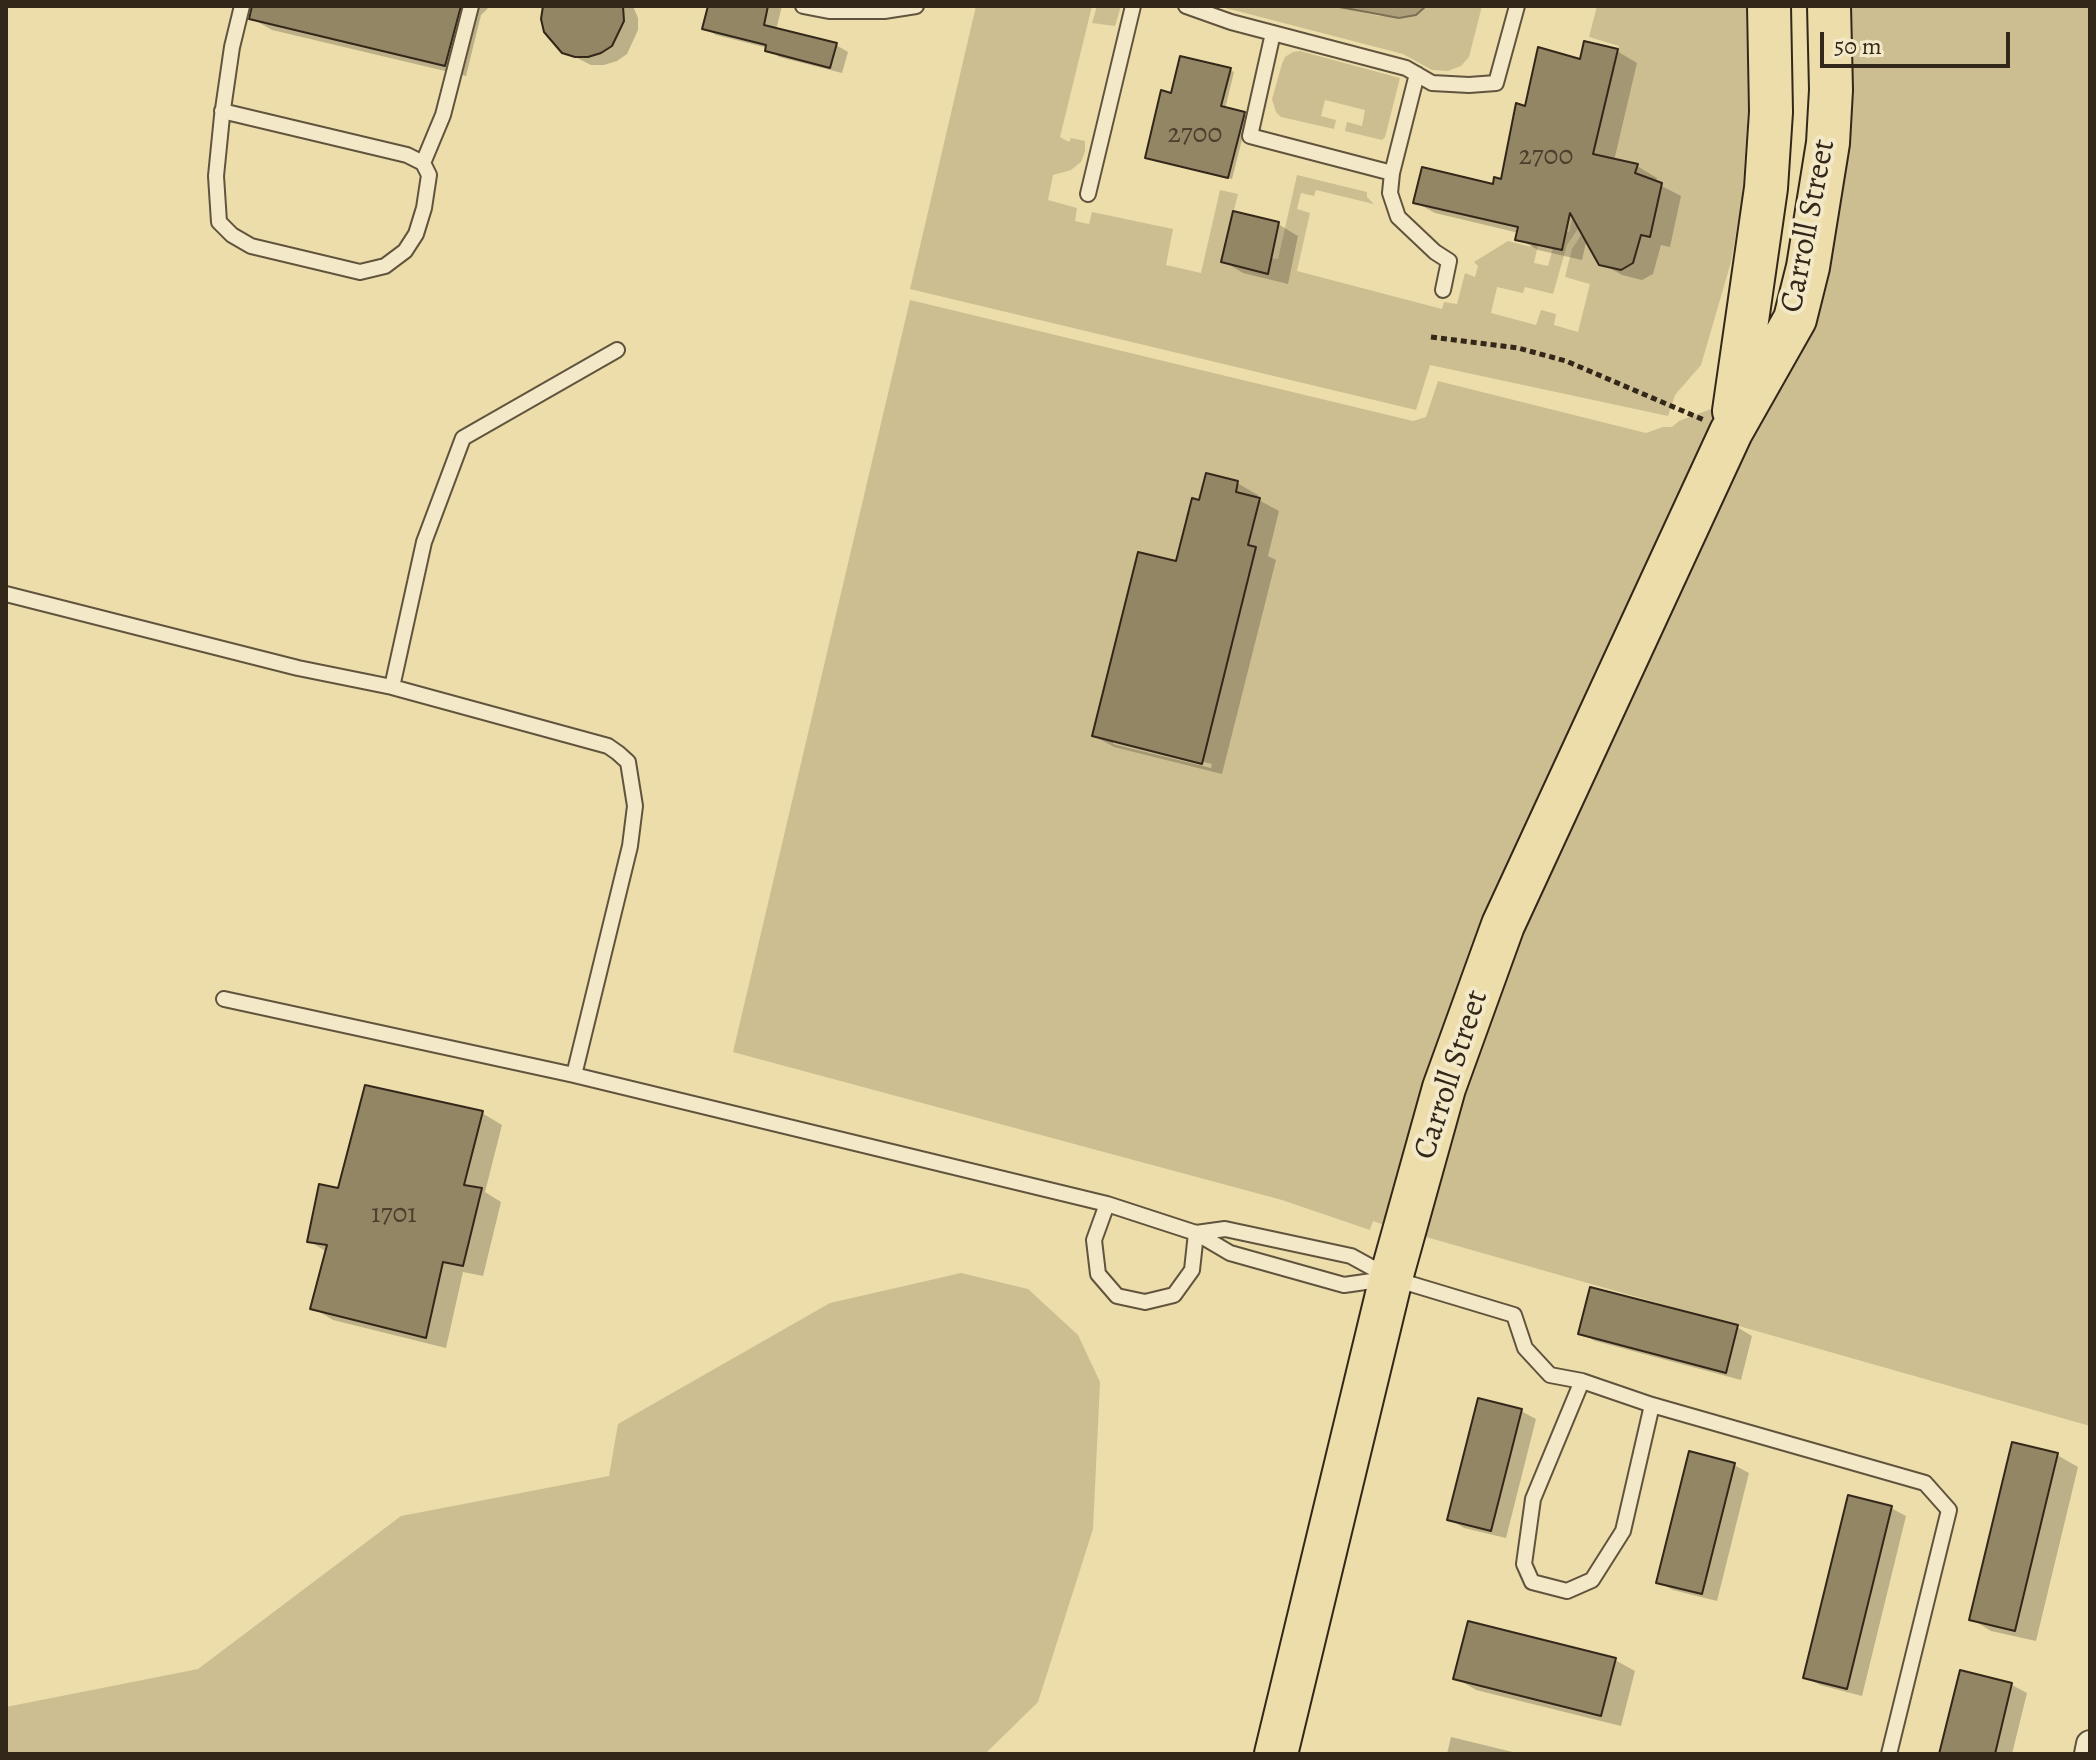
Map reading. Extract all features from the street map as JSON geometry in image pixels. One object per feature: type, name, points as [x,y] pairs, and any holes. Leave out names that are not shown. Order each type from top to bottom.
[{"type":"main road","name":"Carroll Street","points":[[1731,432],[1766,188],[1771,112],[1769,6]]},
{"type":"main road","name":"Carroll Street","points":[[1276,1754],[1391,1278],[1444,1088],[1503,925],[1731,432],[1795,319],[1808,267],[1828,143],[1831,90],[1829,6]]},
{"type":"street","points":[[2088,1754],[2090,1744]]},
{"type":"lane","points":[[222,111],[407,155],[423,163],[429,175],[420,221],[405,251],[394,260],[360,272],[251,246],[232,235],[219,222],[216,176],[222,111],[242,6]]},
{"type":"lane","points":[[423,163],[443,115],[471,6]]},
{"type":"lane","points":[[803,6],[829,11],[884,11],[916,6]]},
{"type":"lane","points":[[1088,194],[1133,6]]},
{"type":"lane","points":[[1186,6],[1231,22],[1406,68],[1432,83],[1496,83],[1517,6]]},
{"type":"lane","points":[[1273,33],[1250,136],[1392,173]]},
{"type":"lane","points":[[1417,74],[1392,173],[1390,193],[1398,217],[1449,261],[1443,290]]},
{"type":"lane","points":[[392,687],[424,542],[463,438],[617,350]]},
{"type":"lane","points":[[6,594],[298,668],[392,687],[608,746],[628,762],[635,806],[630,846],[574,1075]]},
{"type":"lane","points":[[224,999],[574,1075],[1107,1204],[1196,1233],[1230,1253],[1344,1285],[1391,1278]]},
{"type":"lane","points":[[1107,1204],[1094,1240],[1098,1274],[1117,1296],[1145,1302],[1174,1295],[1192,1270],[1196,1233]]},
{"type":"lane","points":[[1196,1233],[1225,1229],[1351,1256],[1391,1278],[1514,1315],[1525,1348],[1550,1375],[1582,1381],[1652,1405],[1925,1483],[1949,1510],[1889,1754]]},
{"type":"lane","points":[[1582,1381],[1533,1499],[1524,1564],[1532,1582],[1567,1591],[1592,1580],[1623,1531],[1652,1405]]},
{"type":"path","points":[[1431,337],[1518,348],[1566,361],[1731,432]]},
{"type":"shaded area","points":[[976,6],[1092,6],[1060,137],[1069,142],[1071,138],[1085,141],[1085,151],[1081,162],[1071,170],[1053,175],[1048,200],[1077,208],[1075,221],[1089,224],[1092,212],[1173,229],[1166,265],[1201,273],[1220,190],[1238,194],[1221,262],[1267,274],[1270,258],[1278,259],[1297,175],[1367,192],[1367,197],[1374,204],[1316,190],[1314,196],[1301,193],[1297,209],[1310,213],[1297,271],[1442,309],[1444,302],[1457,304],[1465,273],[1475,277],[1478,266],[1474,262],[1508,241],[1531,247],[1532,243],[1538,245],[1534,263],[1548,266],[1553,248],[1569,232],[1577,199],[1592,208],[1567,245],[1553,294],[1525,287],[1523,293],[1497,287],[1491,313],[1536,325],[1541,310],[1556,314],[1554,325],[1578,332],[1590,284],[1565,277],[1572,249],[1595,213],[1641,235],[1650,236],[1662,183],[1635,173],[1638,165],[1583,169],[1599,128],[1619,46],[1589,37],[1597,6],[1746,6],[1748,112],[1742,198],[1731,262],[1701,365],[1675,395],[1668,416],[1430,365],[1416,410],[910,289]]},
{"type":"shaded area","points":[[1097,6],[1121,6],[1115,26],[1092,23]]},
{"type":"shaded area","points":[[1218,6],[1334,6],[1379,16],[1416,15],[1426,6],[1482,6],[1469,57],[1461,66],[1448,71],[1432,70],[1403,54]]},
{"type":"shaded area","points":[[1334,6],[1426,6],[1416,15],[1399,18]]},
{"type":"shaded area","points":[[1844,6],[2090,6],[2090,1426],[1419,1235],[1516,930],[1740,446],[1808,324]]},
{"type":"shaded area","points":[[1300,51],[1400,78],[1382,140],[1345,131],[1347,122],[1362,126],[1365,110],[1325,100],[1321,116],[1336,120],[1334,129],[1281,117],[1276,112],[1272,99],[1282,64],[1285,57]]},
{"type":"shaded area","points":[[910,300],[1413,421],[1426,417],[1438,381],[1646,433],[1672,427],[1679,421],[1719,406],[1717,427],[1390,1227],[1373,1221],[1370,1230],[1282,1200],[733,1052]]},
{"type":"shaded area","points":[[961,1273],[1028,1289],[1078,1335],[1100,1382],[1093,1529],[1038,1702],[985,1754],[6,1754],[6,1707],[198,1669],[401,1516],[609,1476],[618,1424],[830,1303]]},
{"type":"building","points":[[252,6],[461,6],[445,66],[249,19]]},
{"type":"building","points":[[543,6],[623,6],[624,21],[612,46],[588,57],[575,57],[562,53],[544,32],[541,19]]},
{"type":"building","points":[[708,6],[768,6],[764,25],[837,43],[830,68],[765,51],[766,45],[702,29]]},
{"type":"building","points":[[1584,41],[1618,49],[1593,154],[1638,164],[1635,173],[1662,183],[1650,237],[1641,235],[1633,263],[1621,270],[1599,265],[1570,213],[1562,250],[1515,240],[1518,227],[1413,203],[1422,167],[1493,184],[1494,177],[1501,179],[1516,103],[1525,106],[1538,47],[1580,59]]},
{"type":"building","points":[[1180,56],[1231,68],[1221,106],[1245,112],[1228,178],[1145,158],[1161,90],[1171,93]]},
{"type":"building","points":[[1233,211],[1279,222],[1268,274],[1221,262]]},
{"type":"building","points":[[1206,473],[1238,481],[1236,492],[1260,498],[1248,545],[1256,547],[1202,764],[1092,736],[1138,552],[1176,561],[1192,498],[1199,500]]},
{"type":"building","points":[[365,1085],[483,1111],[464,1185],[482,1188],[463,1266],[443,1262],[426,1338],[310,1309],[327,1245],[307,1242],[319,1184],[338,1188]]},
{"type":"building","points":[[1590,1287],[1738,1325],[1726,1373],[1578,1334]]},
{"type":"building","points":[[1478,1398],[1522,1409],[1491,1531],[1447,1520]]},
{"type":"building","points":[[2012,1442],[2058,1453],[2015,1631],[1969,1620]]},
{"type":"building","points":[[1689,1451],[1735,1463],[1702,1594],[1656,1583]]},
{"type":"building","points":[[1848,1495],[1892,1506],[1847,1689],[1803,1678]]},
{"type":"building","points":[[1468,1621],[1616,1658],[1601,1716],[1453,1679]]},
{"type":"building","points":[[1960,1670],[2012,1683],[1995,1754],[1939,1754]]}]
